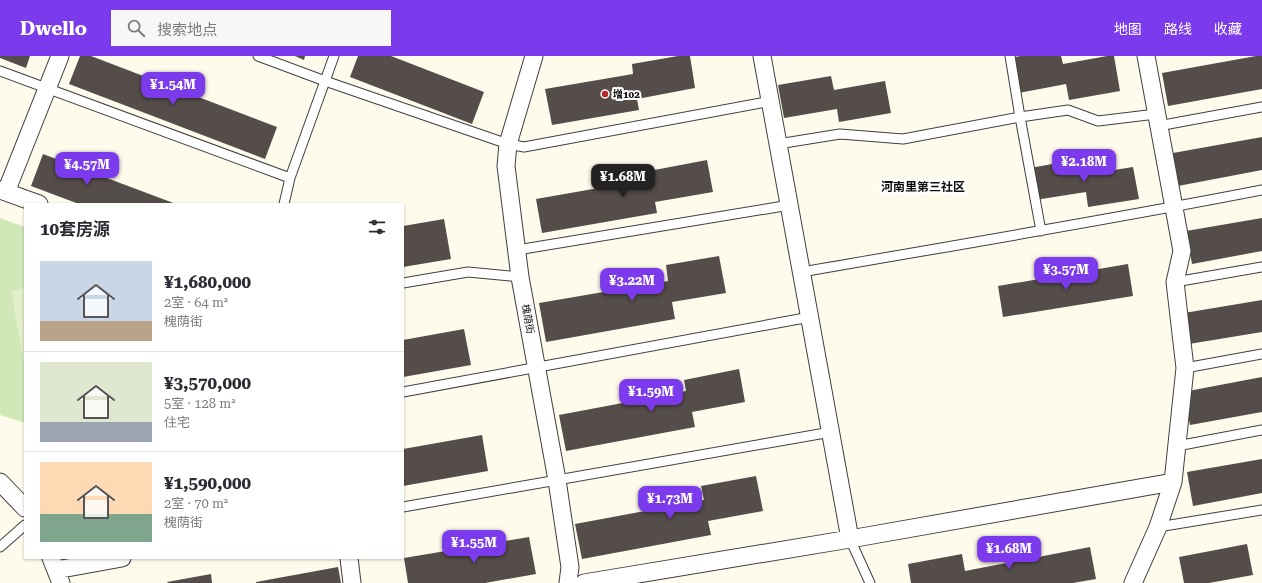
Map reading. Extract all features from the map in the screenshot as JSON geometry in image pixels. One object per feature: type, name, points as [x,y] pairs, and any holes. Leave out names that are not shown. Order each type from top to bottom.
[{"type":"street","points":[[36,203],[3,191],[48,88],[60,56]]},
{"type":"street","name":"槐荫街","points":[[534,56],[508,144],[506,166],[520,277],[557,480],[570,567],[568,583]]},
{"type":"street","points":[[762,56],[850,539]]},
{"type":"street","points":[[1133,583],[1158,527],[1173,482],[1185,368],[1175,282],[1182,251],[1146,56]]},
{"type":"street","points":[[0,482],[24,507]]},
{"type":"street","points":[[584,583],[850,539],[1173,482]]},
{"type":"street","points":[[56,570],[116,559]]},
{"type":"street","points":[[349,559],[352,583]]},
{"type":"lane","points":[[258,56],[325,81],[508,144],[524,147],[771,101]]},
{"type":"lane","points":[[284,203],[290,178],[334,56]]},
{"type":"lane","points":[[1010,56],[1041,231]]},
{"type":"lane","points":[[0,71],[290,178]]},
{"type":"lane","points":[[778,144],[840,134],[903,139],[1020,117],[1068,110],[1098,122],[1157,120],[1262,108]]},
{"type":"lane","points":[[802,272],[1041,231],[1262,190]]},
{"type":"lane","points":[[517,250],[790,205]]},
{"type":"lane","points":[[1175,282],[1262,268]]},
{"type":"lane","points":[[404,283],[468,272],[520,277]]},
{"type":"lane","points":[[404,392],[810,317]]},
{"type":"lane","points":[[1185,368],[1262,354]]},
{"type":"lane","points":[[1177,446],[1262,430]]},
{"type":"lane","points":[[404,507],[831,432]]},
{"type":"lane","points":[[1158,527],[1262,510]]},
{"type":"lane","points":[[0,547],[24,525]]},
{"type":"lane","points":[[850,539],[870,583]]},
{"type":"green space","points":[[0,218],[24,227],[24,423],[0,415]]},
{"type":"green space","points":[[24,288],[24,364],[11,291]]},
{"type":"building","points":[[0,56],[30,56],[26,68],[0,58]]},
{"type":"building","points":[[80,56],[91,56],[277,127],[265,159],[69,84]]},
{"type":"building","points":[[295,56],[305,56],[304,60]]},
{"type":"building","points":[[358,56],[391,56],[484,92],[472,124],[350,77]]},
{"type":"building","name":"增102","points":[[678,56],[690,56],[695,88],[637,99],[639,110],[552,125],[545,89],[633,74],[632,64]]},
{"type":"building","points":[[1021,56],[1061,56],[1063,64],[1114,56],[1120,91],[1069,100],[1066,84],[1014,94],[1008,58]]},
{"type":"building","points":[[1262,56],[1262,89],[1168,106],[1162,73]]},
{"type":"building","points":[[831,76],[834,90],[885,81],[891,113],[839,122],[837,109],[784,118],[778,85]]},
{"type":"building","points":[[1262,137],[1262,170],[1178,186],[1173,153]]},
{"type":"building","points":[[43,154],[173,203],[76,203],[31,186]]},
{"type":"building","points":[[1080,159],[1083,175],[1133,167],[1139,199],[1088,207],[1086,192],[1035,200],[1030,168]]},
{"type":"building","points":[[707,160],[713,192],[655,202],[657,213],[542,233],[536,199],[650,179],[649,171]]},
{"type":"building","points":[[1262,218],[1262,251],[1192,264],[1186,231]]},
{"type":"building","points":[[444,219],[451,259],[404,267],[404,226]]},
{"type":"building","points":[[719,256],[726,293],[672,302],[675,319],[546,342],[539,303],[668,281],[666,265]]},
{"type":"building","points":[[1128,264],[1133,296],[1003,317],[998,286]]},
{"type":"building","points":[[1262,300],[1262,332],[1189,344],[1184,313]]},
{"type":"building","points":[[464,329],[471,365],[404,377],[404,340]]},
{"type":"building","points":[[739,369],[745,402],[692,412],[695,427],[566,451],[559,415],[686,391],[684,380]]},
{"type":"building","points":[[1262,377],[1262,412],[1190,425],[1183,392]]},
{"type":"building","points":[[482,435],[488,471],[404,486],[404,449]]},
{"type":"building","points":[[1262,459],[1262,493],[1193,506],[1187,472]]},
{"type":"building","points":[[756,476],[763,511],[708,521],[711,535],[582,559],[575,524],[704,500],[701,486]]},
{"type":"building","points":[[529,537],[536,574],[485,583],[408,583],[404,558]]},
{"type":"building","points":[[1247,544],[1253,575],[1209,583],[1184,583],[1179,557]]},
{"type":"building","points":[[1090,547],[1096,579],[1073,583],[911,583],[908,564],[962,554],[965,571]]},
{"type":"building","points":[[338,567],[341,583],[256,583],[256,582]]},
{"type":"building","points":[[211,574],[212,583],[167,582]]},
{"type":"place","name":"增102","points":[[605,94]]},
{"type":"district","name":"河南里第三社区","points":[[923,187]]}]
